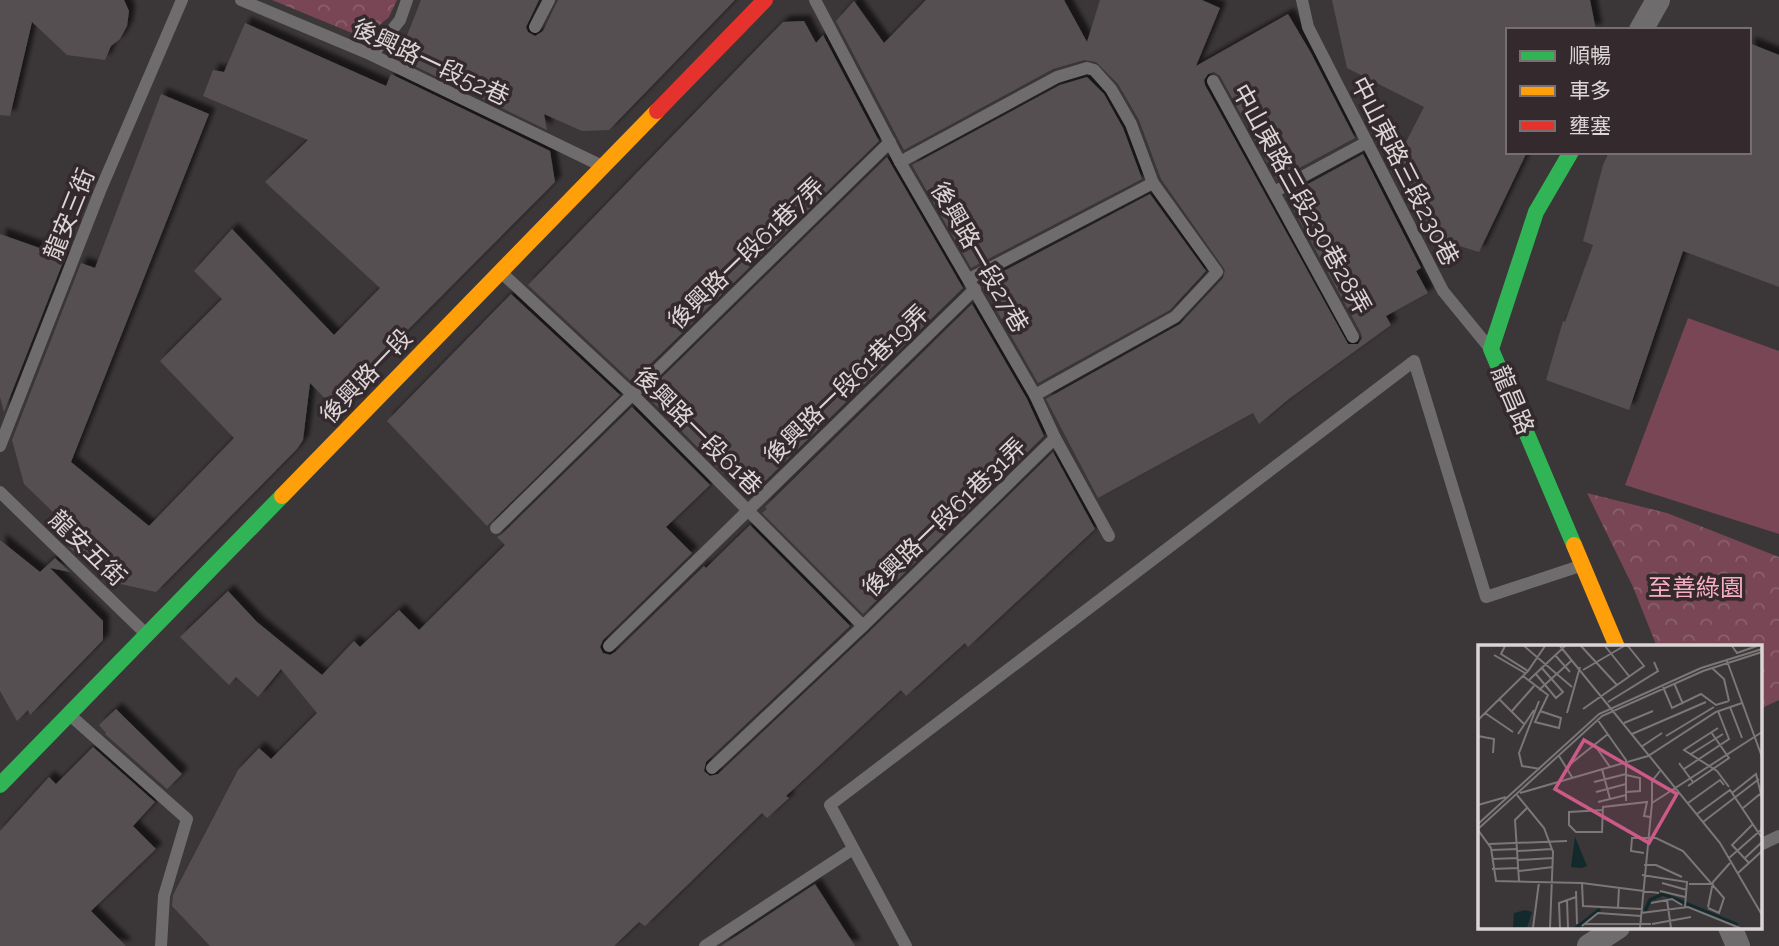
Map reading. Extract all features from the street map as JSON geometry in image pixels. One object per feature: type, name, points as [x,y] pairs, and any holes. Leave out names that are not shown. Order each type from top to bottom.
[{"type":"street","name":"後興路一段","points":[[0,785],[765,0]]},
{"type":"street","points":[[1642,28],[1658,0]]},
{"type":"street","name":"龍昌路","points":[[1569,154],[1536,212],[1491,349],[1616,645]]},
{"type":"street","points":[[1589,946],[1616,928]]},
{"type":"street","points":[[1730,928],[1738,946]]},
{"type":"lane","name":"龍安三街","points":[[0,446],[100,191],[182,0]]},
{"type":"lane","name":"後興路一段52巷","points":[[241,0],[372,55],[602,166]]},
{"type":"lane","points":[[372,55],[400,20],[407,0]]},
{"type":"lane","points":[[535,27],[549,0]]},
{"type":"lane","name":"後興路一段27巷","points":[[815,0],[900,162],[1035,395],[1055,438],[1109,536]]},
{"type":"lane","name":"中山東路三段230巷","points":[[1302,0],[1308,27],[1443,291],[1491,349]]},
{"type":"lane","points":[[900,162],[1057,77],[1087,68],[1094,70],[1111,89],[1125,112],[1153,183],[1217,272],[1175,317],[1035,395]]},
{"type":"lane","name":"中山東路三段230巷28弄","points":[[1213,81],[1353,337]]},
{"type":"lane","name":"後興路一段61巷7弄","points":[[496,528],[890,142]]},
{"type":"lane","points":[[1274,192],[1367,142]]},
{"type":"lane","name":"後興路一段61巷19弄","points":[[610,646],[972,284],[1153,183]]},
{"type":"lane","name":"後興路一段61巷","points":[[500,271],[632,394],[863,626]]},
{"type":"lane","points":[[906,946],[830,805],[1414,361],[1486,597],[1584,565]]},
{"type":"lane","name":"後興路一段61巷31弄","points":[[712,768],[863,626],[1055,438]]},
{"type":"lane","name":"龍安五街","points":[[0,492],[147,634]]},
{"type":"lane","points":[[68,714],[187,819],[164,896],[161,946]]},
{"type":"lane","points":[[1762,844],[1779,836]]},
{"type":"lane","points":[[705,946],[853,849]]},
{"type":"green space","points":[[272,0],[397,0],[389,17],[364,38]]},
{"type":"green space","points":[[1688,318],[1779,351],[1779,534],[1625,485]]},
{"type":"green space","name":"至善綠園","points":[[1587,493],[1667,513],[1779,557],[1779,700],[1762,708],[1762,645],[1656,645],[1633,587]]},
{"type":"building","points":[[0,0],[124,0],[129,11],[127,26],[120,39],[111,46],[105,60],[67,55],[32,22],[10,116],[0,115]]},
{"type":"building","points":[[421,0],[539,0],[526,27],[528,32],[535,36],[543,31],[558,0],[735,0],[609,130],[582,131],[544,114],[547,130],[398,58]]},
{"type":"building","points":[[926,0],[1064,0],[1087,42],[1100,0],[1202,0],[1220,8],[1196,66],[1288,14],[1355,138],[1277,180],[1220,76],[1214,72],[1208,74],[1204,80],[1205,85],[1348,344],[1358,344],[1362,338],[1361,333],[1286,196],[1363,154],[1421,268],[1416,271],[1428,293],[1386,316],[1391,325],[1290,398],[1259,424],[1253,413],[1098,498],[1046,399],[1180,324],[1223,278],[1225,270],[1161,179],[1139,120],[1118,84],[1096,62],[1084,60],[1053,69],[904,150],[836,21],[854,1],[884,43]]},
{"type":"building","points":[[1332,0],[1590,0],[1596,28],[1506,28],[1506,154],[1526,154],[1479,252],[1424,235],[1391,171],[1424,107],[1347,68]]},
{"type":"building","points":[[804,21],[816,43],[823,35],[879,141],[632,382],[528,285],[783,22]]},
{"type":"building","points":[[245,23],[386,86],[391,74],[550,151],[555,182],[332,406],[310,383],[303,440],[297,449],[156,592],[103,580],[68,546],[79,537],[24,484],[12,440],[81,263],[95,268],[161,94],[209,114],[71,462],[149,526],[234,438],[160,361],[222,299],[194,271],[232,229],[334,335],[380,288],[265,182],[308,140],[203,96],[213,70],[224,72]]},
{"type":"building","points":[[1751,44],[1779,55],[1779,287],[1683,251],[1629,410],[1546,380],[1563,321],[1565,322],[1593,245],[1583,241],[1608,154],[1751,154]]},
{"type":"building","points":[[1087,77],[1104,94],[1123,128],[1142,179],[971,268],[912,165],[1060,85]]},
{"type":"building","points":[[887,157],[963,288],[752,494],[728,469],[723,473],[645,394]]},
{"type":"building","points":[[1150,194],[1206,271],[1170,310],[1038,383],[981,283]]},
{"type":"building","points":[[0,234],[65,257],[4,412],[0,397]]},
{"type":"building","points":[[511,294],[620,395],[487,526],[387,421]]},
{"type":"building","points":[[972,304],[1027,399],[1044,436],[863,614],[762,513],[767,509],[765,507]]},
{"type":"building","points":[[632,407],[710,485],[666,527],[692,553],[603,640],[600,647],[603,653],[610,655],[615,652],[750,525],[850,626],[706,762],[704,771],[710,776],[718,774],[869,632],[1053,452],[1095,529],[968,647],[965,643],[906,696],[901,690],[786,796],[789,798],[767,818],[762,813],[645,926],[639,922],[614,946],[210,946],[172,906],[173,895],[238,770],[259,748],[271,759],[317,713],[281,669],[258,697],[236,677],[229,685],[180,637],[228,591],[257,622],[322,675],[354,641],[360,647],[399,610],[419,630],[505,545],[497,537]]},
{"type":"building","points":[[0,540],[40,572],[55,558],[70,572],[50,568],[103,621],[103,640],[30,715],[28,710],[17,721],[0,691]]},
{"type":"building","points":[[116,709],[182,774],[167,789],[105,734],[99,725]]},
{"type":"building","points":[[93,747],[155,802],[133,826],[156,849],[91,911],[126,946],[0,946],[0,831],[49,777],[56,784]]},
{"type":"building","points":[[815,884],[855,946],[721,946]]},
{"type":"traffic: fast","points":[[1570,154],[1536,212],[1491,349],[1574,545]]},
{"type":"traffic: fast","points":[[0,785],[282,496]]},
{"type":"traffic: slow","points":[[282,496],[657,111]]},
{"type":"traffic: slow","points":[[1574,545],[1616,645]]},
{"type":"traffic: jam","points":[[657,111],[765,0]]}]
